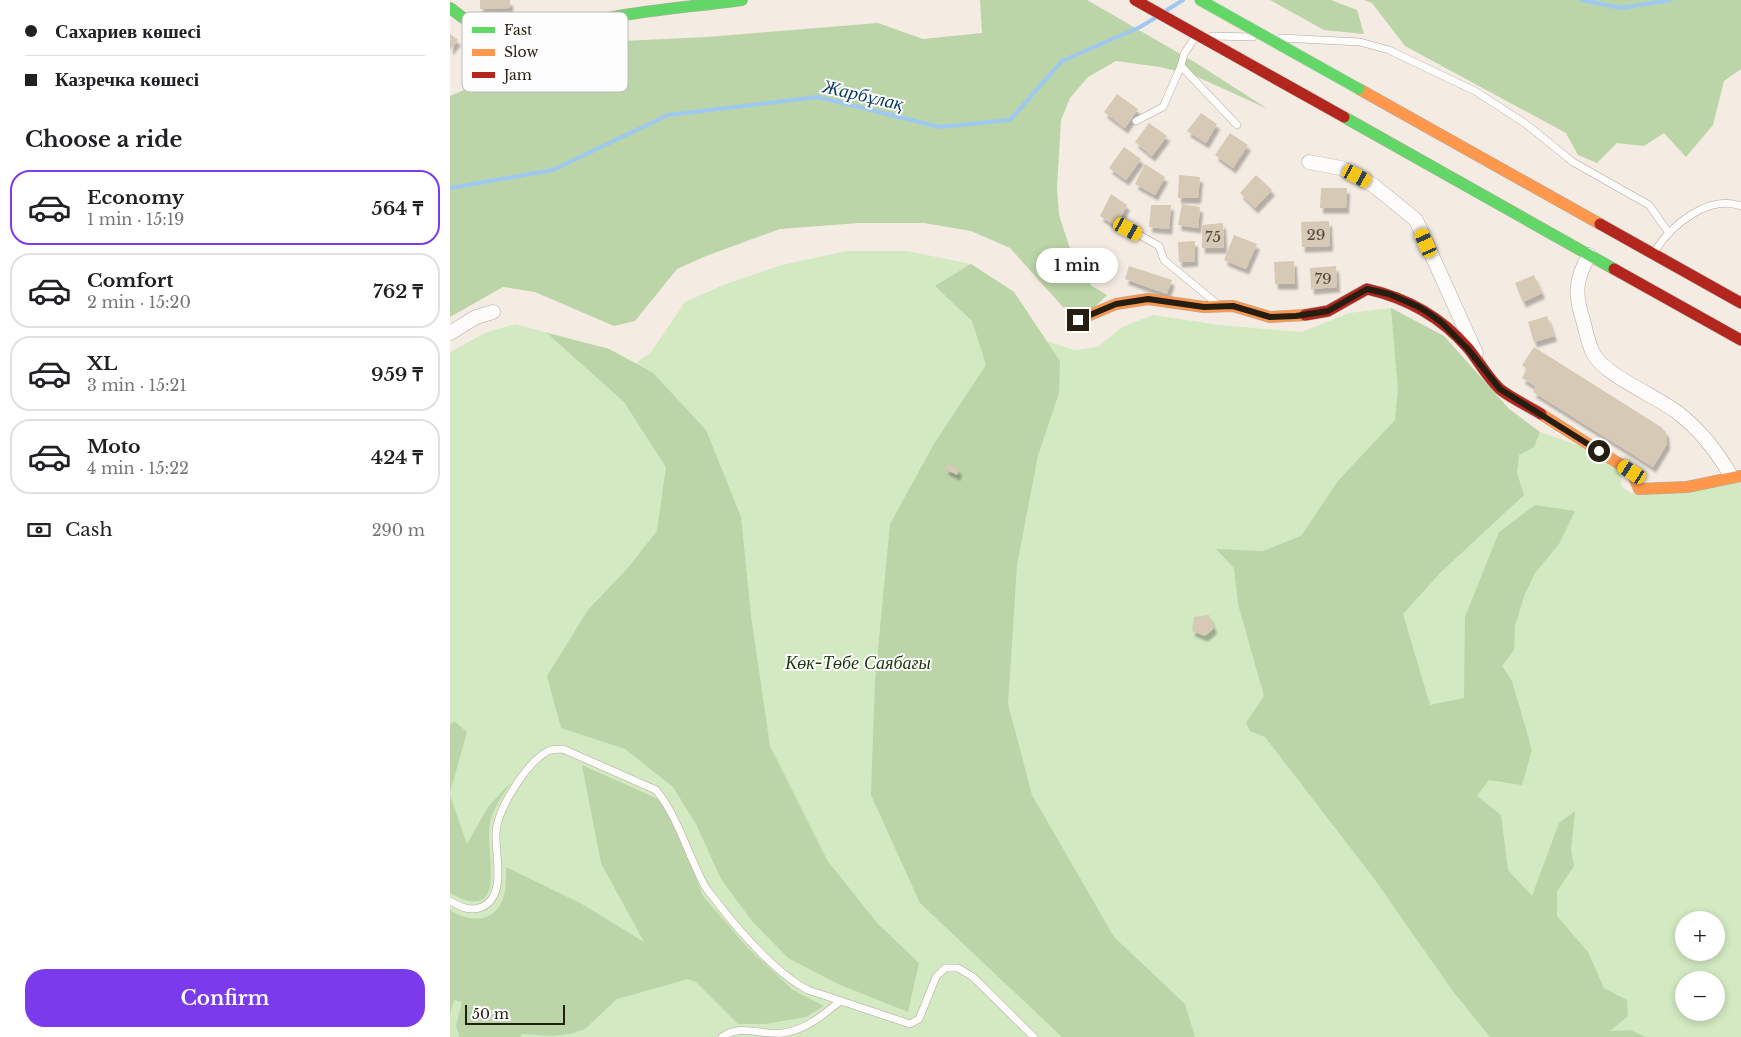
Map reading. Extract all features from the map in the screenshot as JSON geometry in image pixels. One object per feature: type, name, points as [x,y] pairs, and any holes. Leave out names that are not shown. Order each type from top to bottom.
[{"type":"main road","points":[[628,15],[742,0]]},
{"type":"main road","points":[[1135,0],[1741,340]]},
{"type":"main road","points":[[1200,0],[1741,303]]},
{"type":"main road","points":[[450,8],[462,16]]},
{"type":"main road","points":[[1078,320],[1116,304],[1134,300],[1148,299],[1204,307],[1233,306],[1270,317],[1296,316],[1328,311],[1367,289],[1389,294],[1419,307],[1441,322],[1467,348],[1500,389],[1632,472],[1639,489],[1674,488],[1736,476]]},
{"type":"street","points":[[1309,162],[1341,168],[1373,185],[1416,220],[1457,308],[1479,362]]},
{"type":"street","points":[[1589,255],[1577,283],[1576,296],[1593,354],[1604,366],[1676,411],[1692,424],[1736,476]]},
{"type":"street","points":[[450,333],[476,317],[493,312]]},
{"type":"lane","points":[[1136,121],[1163,107],[1181,66],[1184,54],[1194,39],[1216,35],[1360,42],[1389,50],[1475,91],[1526,124],[1573,162],[1649,205],[1669,233]]},
{"type":"lane","points":[[1181,66],[1237,124]]},
{"type":"lane","points":[[1653,254],[1662,240],[1676,226],[1703,208],[1718,203],[1733,203],[1741,206]]},
{"type":"lane","points":[[1128,229],[1159,246],[1164,260],[1220,306]]},
{"type":"lane","points":[[450,901],[469,910],[476,909],[491,901],[496,892],[496,833],[502,807],[536,760],[549,750],[563,749],[656,790],[664,800],[707,889],[754,946],[798,985],[910,1024],[919,1019],[936,976],[945,968],[958,968],[973,977],[1034,1037]]},
{"type":"lane","points":[[722,1037],[727,1034],[748,1030],[783,1033],[813,1023],[840,1001]]},
{"type":"green space","points":[[980,0],[1087,0],[1196,63],[1268,109],[1193,75],[1160,67],[1116,61],[1088,77],[1070,98],[1061,120],[1057,187],[1059,215],[1074,261],[1092,286],[1107,295],[1095,307],[1083,312],[1063,307],[1010,248],[971,231],[924,223],[859,223],[780,229],[706,256],[677,269],[635,321],[614,326],[535,292],[503,287],[450,317],[450,96],[462,91],[628,92],[628,41],[707,37],[878,23],[923,39],[982,33]]},
{"type":"green space","points":[[1270,0],[1331,0],[1357,10],[1364,34],[1324,30]]},
{"type":"green space","points":[[1364,0],[1741,0],[1741,69],[1724,81],[1713,125],[1686,157],[1664,133],[1644,146],[1617,143],[1597,163],[1578,155],[1566,133],[1405,46],[1372,3]]},
{"type":"green space","name":"Көк-Төбе Саябағы","points":[[847,251],[907,251],[971,264],[1014,292],[1046,341],[1074,350],[1098,347],[1122,327],[1153,315],[1220,325],[1302,332],[1349,313],[1391,308],[1444,336],[1509,409],[1540,432],[1597,452],[1620,472],[1622,487],[1632,494],[1741,481],[1741,1037],[450,1037],[450,352],[485,333],[515,324],[609,349],[636,363],[652,351],[685,302],[723,285],[782,265]]},
{"type":"green space","points":[[971,264],[1014,292],[1060,361],[1059,393],[1038,455],[1017,565],[1008,704],[1032,795],[1114,937],[1185,1004],[1195,1037],[1062,1037],[920,903],[871,795],[875,681],[890,524],[934,444],[986,365],[972,321],[935,286]]},
{"type":"green space","points":[[1391,308],[1444,336],[1509,409],[1540,432],[1534,447],[1519,455],[1517,473],[1524,495],[1441,572],[1403,614],[1430,705],[1464,698],[1465,617],[1499,532],[1535,505],[1575,511],[1559,544],[1535,573],[1524,596],[1515,626],[1514,650],[1502,666],[1512,681],[1532,750],[1522,785],[1489,780],[1477,796],[1501,815],[1508,870],[1532,896],[1559,823],[1575,811],[1571,851],[1574,866],[1557,891],[1557,916],[1588,952],[1604,988],[1627,1000],[1628,1016],[1610,1031],[1630,1030],[1646,1037],[1490,1037],[1452,990],[1373,877],[1265,737],[1250,731],[1246,723],[1264,696],[1238,604],[1234,568],[1216,549],[1263,551],[1301,536],[1338,481],[1395,420],[1398,389]]},
{"type":"green space","points":[[547,333],[609,349],[653,373],[706,430],[741,517],[751,616],[770,746],[827,860],[877,923],[919,963],[908,1012],[838,984],[788,958],[752,921],[721,879],[696,824],[673,787],[625,749],[561,728],[547,676],[588,610],[627,569],[657,531],[666,467],[624,402]]},
{"type":"green space","points":[[454,721],[467,732],[450,792],[450,725]]},
{"type":"green space","points":[[582,765],[658,799],[676,824],[703,896],[747,947],[793,990],[824,1006],[806,1017],[765,1024],[738,1024],[696,982],[688,979],[617,999],[585,1029],[570,1034],[551,1036],[522,1034],[520,1037],[460,1037],[456,1026],[462,1002],[454,1000],[450,1014],[450,910],[467,918],[484,918],[491,915],[502,901],[505,891],[506,867],[582,904],[644,942],[601,863]]},
{"type":"green space","points":[[511,782],[491,817],[489,835],[491,881],[488,893],[481,900],[469,901],[450,893],[450,795],[467,844],[488,807]]},
{"type":"building","points":[[480,0],[510,0],[510,8],[480,9]]},
{"type":"building","points":[[450,34],[458,40],[450,50]]},
{"type":"building","points":[[1117,94],[1138,109],[1125,128],[1104,112]]},
{"type":"building","points":[[1201,113],[1217,124],[1206,143],[1187,131]]},
{"type":"building","points":[[1149,123],[1167,136],[1152,156],[1135,142]]},
{"type":"building","points":[[1230,133],[1248,145],[1233,168],[1215,155]]},
{"type":"building","points":[[1124,147],[1141,159],[1126,180],[1109,168]]},
{"type":"building","points":[[1145,164],[1165,177],[1155,195],[1135,184]]},
{"type":"building","points":[[1179,175],[1200,177],[1198,198],[1178,198]]},
{"type":"building","points":[[1256,175],[1272,190],[1255,208],[1240,193]]},
{"type":"building","points":[[1321,188],[1347,188],[1346,208],[1320,208]]},
{"type":"building","points":[[1111,194],[1127,205],[1116,226],[1100,216]]},
{"type":"building","points":[[1182,204],[1200,207],[1198,228],[1178,225]]},
{"type":"building","points":[[1151,205],[1171,205],[1169,229],[1149,227]]},
{"type":"building","points":[[1329,221],[1330,246],[1302,247],[1301,222]]},
{"type":"building","points":[[1223,223],[1224,248],[1202,248],[1202,225]]},
{"type":"building","points":[[1234,235],[1257,244],[1246,269],[1224,260]]},
{"type":"building","points":[[1195,241],[1195,261],[1179,262],[1178,242]]},
{"type":"building","points":[[1294,261],[1295,284],[1275,284],[1274,262]]},
{"type":"building","points":[[1129,266],[1172,280],[1167,294],[1125,279]]},
{"type":"building","points":[[1336,266],[1337,287],[1311,289],[1310,268]]},
{"type":"building","points":[[1534,275],[1542,293],[1523,302],[1515,283]]},
{"type":"building","points":[[1547,316],[1554,336],[1534,342],[1528,322]]},
{"type":"building","points":[[1534,347],[1666,432],[1667,444],[1653,467],[1533,392],[1536,387],[1522,378],[1527,369],[1522,365]]},
{"type":"building","points":[[948,464],[959,469],[957,475],[945,469]]},
{"type":"building","points":[[1209,615],[1214,628],[1205,636],[1192,631],[1194,617]]},
{"type":"waterway","name":"Жарбұлақ","points":[[1167,10],[1183,0]]},
{"type":"waterway","name":"Жарбұлақ","points":[[1582,0],[1621,8],[1670,0]]},
{"type":"waterway","name":"Жарбұлақ","points":[[450,188],[553,170],[668,115],[818,97],[939,127],[1010,120],[1062,61],[1140,27],[1155,18]]},
{"type":"traffic: fast","points":[[628,14],[742,0]]},
{"type":"traffic: fast","points":[[1200,0],[1359,89]]},
{"type":"traffic: fast","points":[[450,8],[462,17]]},
{"type":"traffic: fast","points":[[1344,117],[1614,269]]},
{"type":"traffic: slow","points":[[1359,89],[1600,224]]},
{"type":"traffic: slow","points":[[1078,320],[1116,304],[1148,299],[1204,307],[1233,306],[1270,317],[1305,315]]},
{"type":"traffic: slow","points":[[1541,414],[1632,472],[1639,489],[1687,487],[1741,476]]},
{"type":"traffic: jam","points":[[1135,0],[1344,117]]},
{"type":"traffic: jam","points":[[1600,224],[1741,303]]},
{"type":"traffic: jam","points":[[1614,269],[1741,340]]},
{"type":"traffic: jam","points":[[1305,315],[1328,311],[1367,289],[1409,303],[1435,318],[1458,337],[1501,390],[1541,414]]},
{"type":"route","points":[[1078,320],[1116,304],[1134,300],[1148,299],[1204,307],[1233,306],[1270,317],[1296,316],[1328,311],[1367,289],[1389,294],[1419,307],[1441,322],[1467,348],[1500,389],[1599,451]]}]
